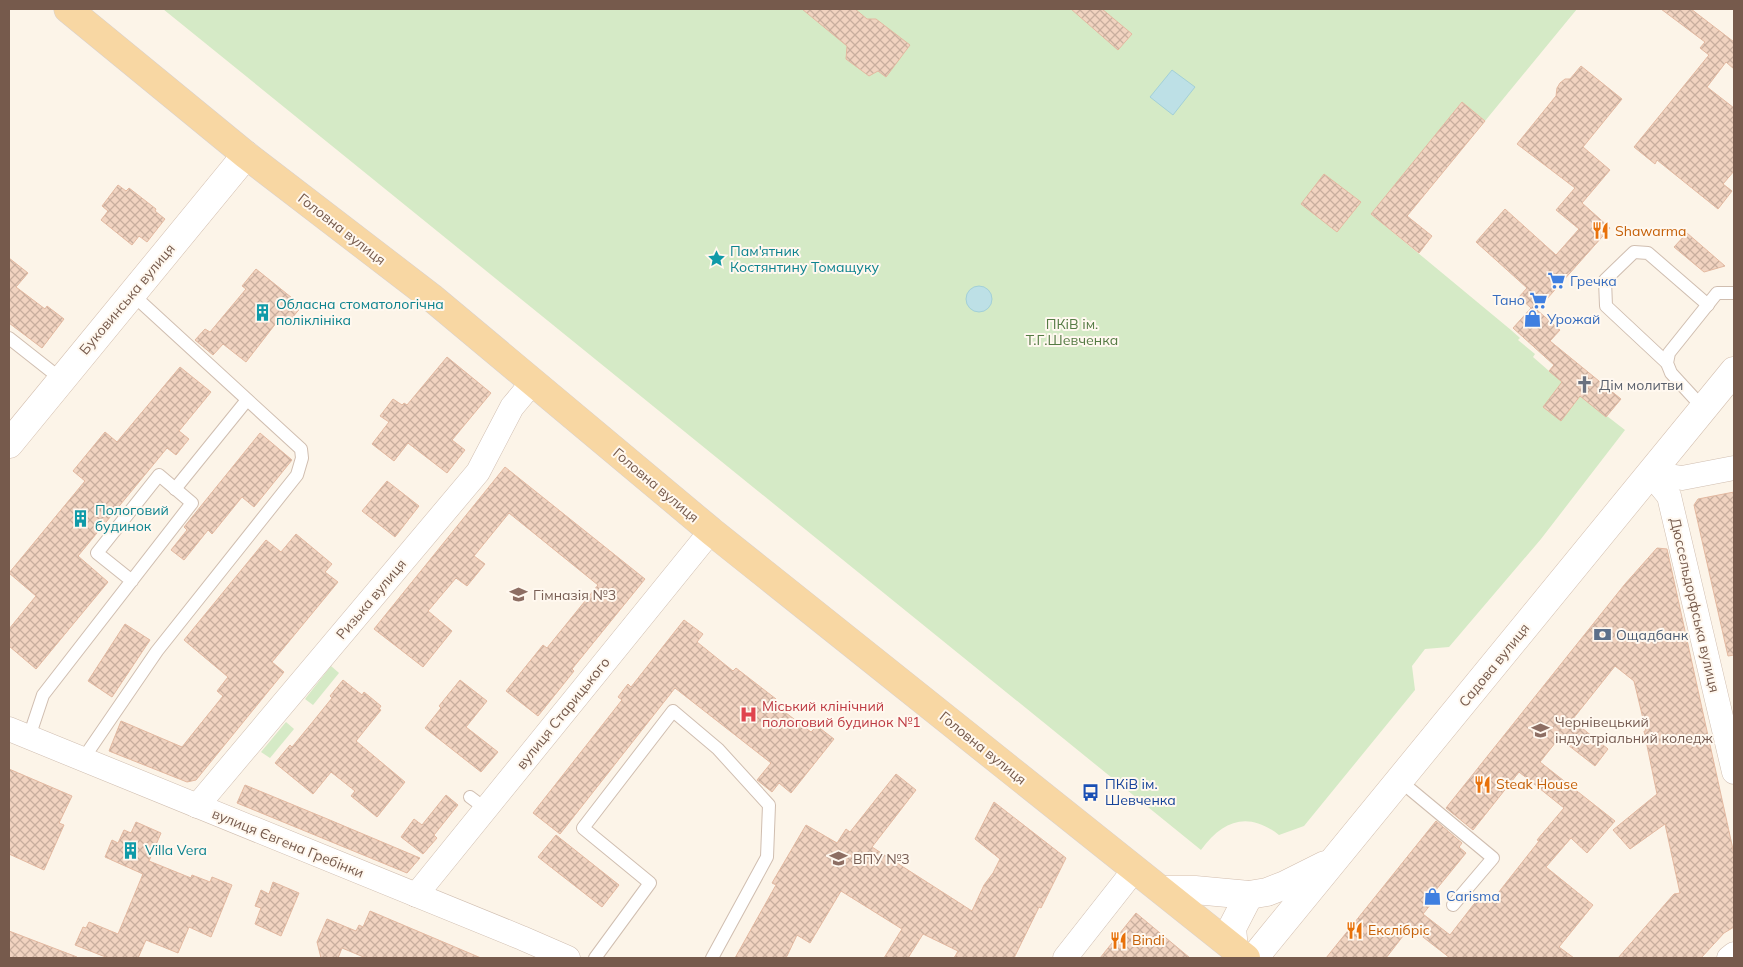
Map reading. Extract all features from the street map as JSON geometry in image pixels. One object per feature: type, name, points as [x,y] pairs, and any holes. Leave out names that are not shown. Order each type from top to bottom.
[{"type":"main road","name":"Головна вулиця","points":[[68,9],[246,155],[430,297],[711,531],[1135,870],[1245,955]]},
{"type":"main road","name":"Буковинська вулиця","points":[[9,444],[246,155]]},
{"type":"main road","name":"Садова вулиця","points":[[1245,955],[1336,859],[1734,372]]},
{"type":"main road","points":[[1163,890],[1195,890],[1249,896],[1285,885],[1336,859]]},
{"type":"main road","points":[[1245,955],[1232,928],[1249,896]]},
{"type":"street","name":"Ризька вулиця","points":[[197,806],[478,472],[512,407],[532,383]]},
{"type":"street","points":[[1650,473],[1682,478],[1734,468]]},
{"type":"street","name":"Дюссельдорфська вулиця","points":[[1650,473],[1669,496],[1734,772]]},
{"type":"street","name":"вулиця Старицького","points":[[416,895],[478,803],[711,531]]},
{"type":"street","name":"вулиця Євгена Гребінки","points":[[19,733],[568,958]]},
{"type":"street","points":[[1065,958],[1135,870]]},
{"type":"street","points":[[1729,958],[1734,954]]},
{"type":"lane","points":[[1704,409],[1671,373],[1667,363],[1606,306],[1605,280],[1634,252],[1648,253],[1708,305]]},
{"type":"lane","points":[[1667,363],[1669,353],[1717,293],[1734,293]]},
{"type":"lane","points":[[83,759],[157,651],[297,475],[302,458],[301,449],[132,294]]},
{"type":"lane","points":[[9,338],[61,379]]},
{"type":"lane","points":[[175,489],[248,400]]},
{"type":"lane","points":[[19,733],[43,695],[132,581],[192,504],[159,475],[97,553],[132,581]]},
{"type":"lane","points":[[595,958],[650,883],[583,828],[673,711],[718,749],[769,805],[767,857],[712,958]]},
{"type":"lane","points":[[1399,780],[1492,858],[1453,905]]},
{"type":"green space","name":"ПКіВ ім. Т.Г.Шевченка","points":[[163,9],[1577,9],[1485,121],[1462,102],[1371,214],[1511,330],[1520,338],[1518,340],[1535,354],[1533,357],[1549,371],[1625,430],[1541,539],[1449,647],[1425,649],[1412,666],[1415,690],[1304,826],[1279,835],[1257,823],[1237,822],[1218,832],[1201,850]]},
{"type":"green space","points":[[331,666],[339,673],[313,705],[305,699]]},
{"type":"green space","points":[[286,722],[294,729],[270,758],[261,752]]},
{"type":"water","points":[[1172,70],[1195,87],[1173,115],[1150,97]]},
{"type":"water","points":[[979,286],[988,290],[992,299],[988,308],[979,312],[970,308],[966,299],[970,290]]},
{"type":"building","points":[[802,9],[855,9],[867,19],[876,19],[910,45],[886,77],[878,71],[869,76],[846,59],[847,46]]},
{"type":"building","points":[[1071,9],[1102,9],[1132,34],[1118,50]]},
{"type":"building","points":[[1661,9],[1691,9],[1734,42],[1734,69],[1726,62],[1707,87],[1734,108],[1734,171],[1723,184],[1732,191],[1718,209],[1657,160],[1655,164],[1634,147],[1709,55],[1700,48],[1705,42]]},
{"type":"building","points":[[1581,66],[1622,99],[1583,147],[1610,170],[1582,203],[1610,228],[1537,310],[1560,330],[1550,341],[1621,399],[1606,417],[1580,396],[1561,421],[1543,407],[1562,382],[1549,371],[1554,365],[1513,328],[1531,308],[1519,297],[1527,288],[1476,242],[1505,209],[1556,255],[1579,229],[1556,210],[1575,188],[1517,144],[1556,96],[1560,83],[1565,79],[1570,79]]},
{"type":"building","points":[[1462,102],[1485,121],[1407,216],[1432,236],[1419,253],[1371,214]]},
{"type":"building","points":[[1324,174],[1361,202],[1337,232],[1301,204]]},
{"type":"building","points":[[118,185],[126,191],[129,188],[156,209],[155,211],[165,219],[147,242],[139,236],[132,245],[101,220],[108,211],[102,206]]},
{"type":"building","points":[[1687,233],[1725,266],[1704,272],[1674,247]]},
{"type":"building","points":[[9,258],[28,273],[16,287],[45,309],[47,306],[64,319],[42,348],[9,323]]},
{"type":"building","name":"Обласна стоматологічна поліклініка","points":[[256,269],[302,306],[287,324],[280,318],[246,362],[223,344],[213,355],[195,340],[205,329],[210,332],[246,289],[242,286]]},
{"type":"building","points":[[447,357],[491,393],[452,440],[465,450],[447,473],[408,443],[394,461],[372,444],[389,422],[380,416],[393,399],[402,405],[404,403],[407,405]]},
{"type":"building","name":"Пологовий будинок","points":[[180,367],[211,392],[179,431],[189,439],[176,455],[167,448],[78,556],[108,582],[36,669],[9,646],[9,629],[36,596],[9,573],[85,481],[73,471],[105,432],[117,442]]},
{"type":"building","points":[[260,433],[292,460],[254,507],[242,497],[212,534],[208,530],[184,560],[171,550],[187,530],[184,527]]},
{"type":"building","points":[[505,467],[645,579],[572,669],[574,671],[538,716],[506,691],[543,645],[547,648],[598,585],[509,513],[474,556],[485,564],[467,586],[456,578],[428,611],[452,631],[423,667],[374,629]]},
{"type":"building","points":[[387,481],[419,506],[395,537],[362,511]]},
{"type":"building","points":[[1734,492],[1734,655],[1728,656],[1694,505],[1698,499]]},
{"type":"building","points":[[296,534],[332,564],[325,572],[338,582],[272,662],[284,672],[196,780],[187,782],[109,751],[121,721],[182,747],[223,696],[217,691],[228,677],[184,640],[266,540],[281,552]]},
{"type":"building","points":[[1657,548],[1667,549],[1734,854],[1734,927],[1724,933],[1701,958],[1618,958],[1674,894],[1680,893],[1665,824],[1630,849],[1613,830],[1657,794],[1644,731],[1646,731],[1634,681],[1615,666],[1572,720],[1608,749],[1595,766],[1559,738],[1540,762],[1615,821],[1587,853],[1571,838],[1546,867],[1593,905],[1559,947],[1574,958],[1450,958],[1410,927],[1386,958],[1326,958],[1436,821],[1462,843],[1459,847],[1466,853],[1435,891],[1439,894],[1423,914],[1450,935],[1481,895],[1491,902],[1539,841],[1537,840],[1564,808],[1519,772],[1473,830],[1446,808],[1625,584]]},
{"type":"building","points":[[684,620],[703,634],[697,642],[733,671],[736,668],[776,699],[773,703],[811,732],[817,726],[834,739],[791,793],[779,783],[772,792],[757,780],[771,763],[675,688],[560,834],[533,813],[622,700],[618,697],[628,684],[631,687]]},
{"type":"building","points":[[125,624],[150,640],[112,697],[88,681]]},
{"type":"building","points":[[343,680],[362,695],[364,692],[381,706],[379,709],[381,710],[356,741],[405,782],[377,817],[351,796],[355,791],[331,772],[313,794],[275,763],[290,745],[292,747],[311,724],[332,698],[330,696]]},
{"type":"building","points":[[460,680],[487,701],[466,727],[498,752],[481,772],[425,728],[441,708],[439,706]]},
{"type":"building","points":[[9,769],[72,796],[59,823],[64,825],[44,870],[9,854]]},
{"type":"building","points":[[896,774],[916,790],[872,847],[972,911],[984,885],[1000,859],[975,839],[994,802],[1066,858],[1014,958],[954,958],[958,951],[923,934],[908,958],[884,958],[902,929],[841,891],[810,943],[797,935],[786,958],[735,958],[776,885],[772,883],[806,825],[837,843],[846,829],[850,832]]},
{"type":"building","points":[[245,785],[420,858],[407,873],[237,803]]},
{"type":"building","points":[[446,795],[458,805],[434,835],[437,838],[423,854],[401,837],[414,819],[422,825]]},
{"type":"building","points":[[136,822],[161,833],[149,861],[191,878],[192,875],[210,882],[212,877],[232,885],[211,937],[189,927],[178,953],[146,940],[138,958],[108,958],[75,945],[83,927],[86,928],[89,922],[118,934],[143,874],[105,857],[112,840],[118,843],[124,830],[131,833]]},
{"type":"building","points":[[556,835],[619,885],[602,907],[538,857]]},
{"type":"building","points":[[273,882],[299,893],[281,936],[255,924],[261,908],[255,906],[261,890],[269,894]]},
{"type":"building","points":[[370,911],[481,958],[366,958],[342,948],[338,958],[321,958],[317,942],[327,919],[356,931],[359,925],[363,927]]},
{"type":"building","points":[[1136,913],[1190,958],[1100,958]]},
{"type":"building","points":[[9,931],[77,957],[9,958]]},
{"type":"place","name":"Shawarma","points":[[1601,231]]},
{"type":"place","name":"Пам'ятник Костянтину Томащуку","points":[[716,259]]},
{"type":"place","name":"Гречка","points":[[1556,281]]},
{"type":"place","name":"Тано","points":[[1539,300]]},
{"type":"place","name":"Обласна стоматологічна поліклініка","points":[[262,312]]},
{"type":"place","name":"Урожай","points":[[1533,319]]},
{"type":"place","name":"Дім молитви","points":[[1585,385]]},
{"type":"place","name":"Пологовий будинок","points":[[81,518]]},
{"type":"place","name":"Гімназія №3","points":[[519,595]]},
{"type":"place","name":"Ощадбанк","points":[[1602,635]]},
{"type":"place","name":"Міський клінічний пологовий будинок №1","points":[[748,714]]},
{"type":"place","name":"Чернівецький індустріальний коледж","points":[[1541,730]]},
{"type":"place","name":"Steak House","points":[[1482,784]]},
{"type":"place","name":"ПКіВ ім. Шевченка","points":[[1091,792]]},
{"type":"place","name":"Villa Vera","points":[[131,850]]},
{"type":"place","name":"ВПУ №3","points":[[839,859]]},
{"type":"place","name":"Carisma","points":[[1432,896]]},
{"type":"place","name":"Екслібріс","points":[[1354,930]]},
{"type":"place","name":"Bindi","points":[[1118,940]]}]
